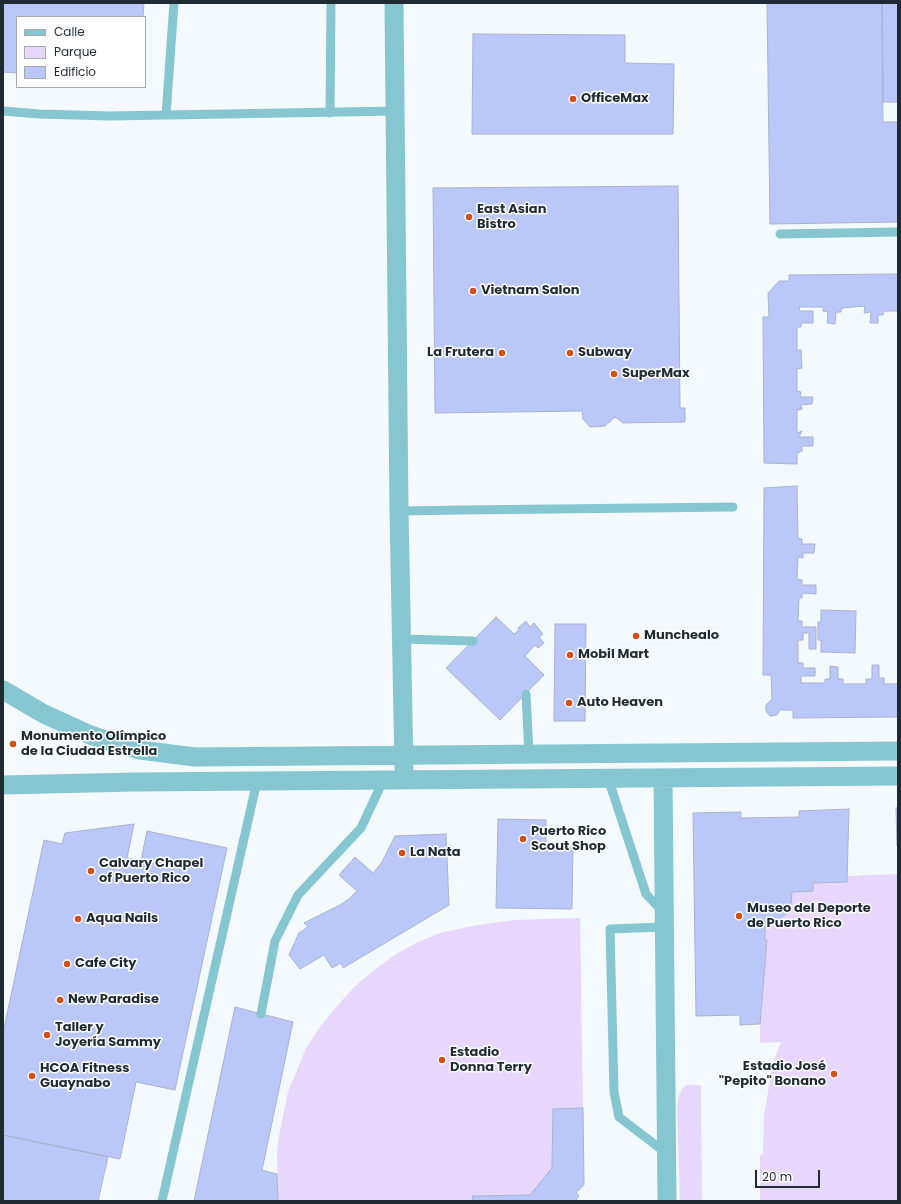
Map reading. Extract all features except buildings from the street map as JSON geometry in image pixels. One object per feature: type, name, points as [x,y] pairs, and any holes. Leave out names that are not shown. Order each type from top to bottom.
[{"type":"street","points":[[394,3],[399,511],[404,780]]},
{"type":"street","points":[[5,693],[44,714],[88,734],[110,742],[140,750],[195,758],[898,751]]},
{"type":"street","points":[[3,786],[135,782],[898,776]]},
{"type":"street","points":[[663,778],[667,1201]]},
{"type":"lane","points":[[166,115],[174,3]]},
{"type":"lane","points":[[330,113],[331,3]]},
{"type":"lane","points":[[3,111],[39,114],[110,116],[396,112]]},
{"type":"lane","points":[[780,234],[898,232]]},
{"type":"lane","points":[[399,511],[733,507]]},
{"type":"lane","points":[[402,639],[473,641]]},
{"type":"lane","points":[[526,694],[529,755]]},
{"type":"lane","points":[[608,778],[646,894],[664,920],[610,929],[614,1092],[619,1117],[667,1154]]},
{"type":"lane","points":[[162,1201],[257,781]]},
{"type":"lane","points":[[261,1014],[275,941],[298,894],[361,828],[383,781]]},
{"type":"green space","name":"Estadio José \"Pepito\" Bonano","points":[[898,874],[898,1201],[760,1201],[760,1155],[763,1154],[764,1116],[773,1062],[781,1042],[760,1043],[760,1024],[767,940],[765,940],[765,923],[773,922],[783,917],[790,908],[792,892],[813,891],[813,883],[847,882],[847,876]]},
{"type":"green space","name":"Estadio Donna Terry","points":[[580,918],[583,1108],[553,1109],[552,1168],[530,1195],[473,1196],[473,1201],[278,1201],[277,1153],[288,1092],[306,1048],[320,1027],[354,987],[396,954],[420,941],[440,933],[472,926],[514,920]]},
{"type":"green space","points":[[686,1085],[701,1085],[702,1201],[680,1201],[677,1106],[679,1095]]},
{"type":"place","name":"OfficeMax","points":[[573,99]]},
{"type":"place","name":"East Asian Bistro","points":[[469,217]]},
{"type":"place","name":"Vietnam Salon","points":[[473,291]]},
{"type":"place","name":"La Frutera","points":[[502,353]]},
{"type":"place","name":"Subway","points":[[570,353]]},
{"type":"place","name":"SuperMax","points":[[614,374]]},
{"type":"place","name":"Munchealo","points":[[636,636]]},
{"type":"place","name":"Mobil Mart","points":[[570,655]]},
{"type":"place","name":"Auto Heaven","points":[[569,703]]},
{"type":"place","name":"Monumento Olímpico de la Ciudad Estrella","points":[[13,744]]},
{"type":"place","name":"Puerto Rico Scout Shop","points":[[523,839]]},
{"type":"place","name":"La Nata","points":[[402,853]]},
{"type":"place","name":"Calvary Chapel of Puerto Rico","points":[[91,871]]},
{"type":"place","name":"Museo del Deporte de Puerto Rico","points":[[739,916]]},
{"type":"place","name":"Aqua Nails","points":[[78,919]]},
{"type":"place","name":"Cafe City","points":[[67,964]]},
{"type":"place","name":"New Paradise","points":[[60,1000]]},
{"type":"place","name":"Taller y Joyería Sammy","points":[[47,1035]]},
{"type":"place","name":"Estadio Donna Terry","points":[[442,1060]]},
{"type":"place","name":"Estadio José \"Pepito\" Bonano","points":[[834,1074]]},
{"type":"place","name":"HCOA Fitness Guaynabo","points":[[32,1076]]}]
